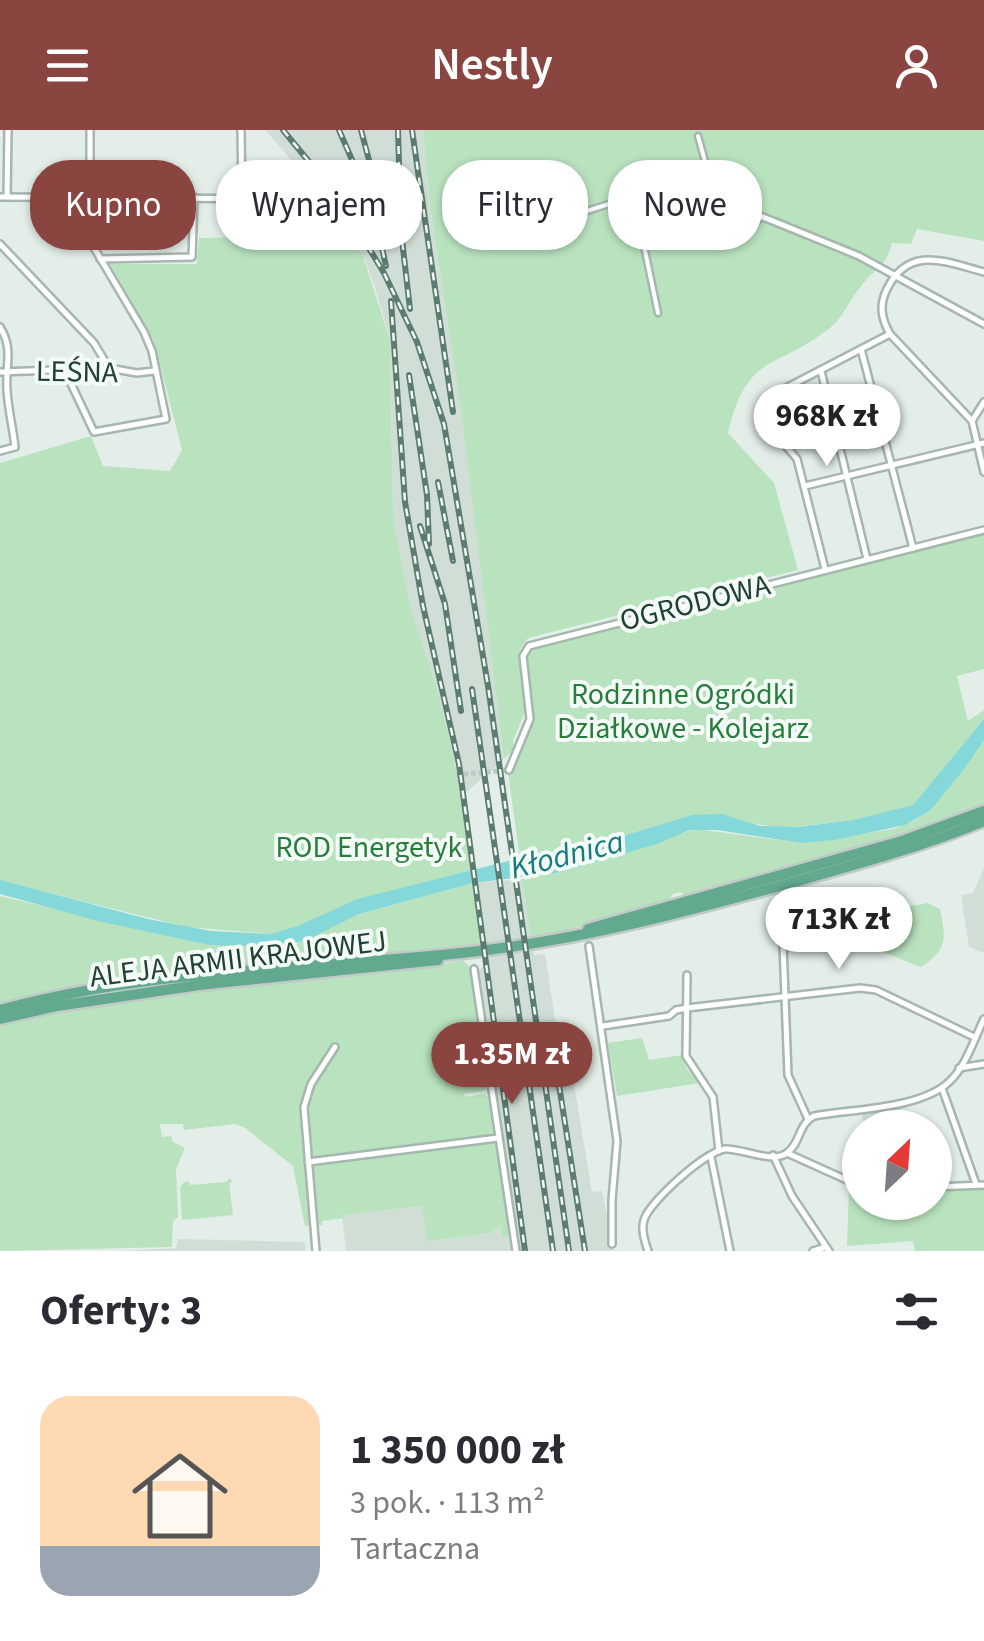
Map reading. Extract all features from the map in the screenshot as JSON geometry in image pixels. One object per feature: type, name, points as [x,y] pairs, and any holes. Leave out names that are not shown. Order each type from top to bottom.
[{"type":"main road","name":"ALEJA ARMII KRAJOWEJ","points":[[531,944],[883,847],[984,811]]},
{"type":"main road","name":"ALEJA ARMII KRAJOWEJ","points":[[0,1019],[57,1006],[251,979],[394,967],[626,928],[877,858],[984,821]]},
{"type":"main road","name":"ALEJA ARMII KRAJOWEJ","points":[[0,1010],[96,990],[234,971],[483,951]]},
{"type":"street","points":[[8,130],[3,197],[30,197]]},
{"type":"street","points":[[90,130],[90,160]]},
{"type":"street","points":[[241,130],[241,160]]},
{"type":"street","points":[[698,136],[705,160]]},
{"type":"street","points":[[762,217],[858,256],[984,324]]},
{"type":"street","points":[[0,244],[94,343],[109,368]]},
{"type":"street","points":[[65,371],[94,432],[166,418],[152,351],[144,332],[94,250]]},
{"type":"street","points":[[100,260],[192,257],[192,250]]},
{"type":"street","points":[[644,250],[658,314]]},
{"type":"street","points":[[984,272],[932,259],[917,260],[893,276],[882,306],[890,334],[972,421],[981,443],[984,472]]},
{"type":"street","points":[[0,328],[8,340],[8,396],[15,447],[0,451]]},
{"type":"street","points":[[825,570],[805,486],[790,448],[768,425],[765,408],[780,391],[890,334]]},
{"type":"street","points":[[861,349],[914,548]]},
{"type":"street","name":"LEŚNA","points":[[0,372],[109,368],[136,373],[154,371]]},
{"type":"street","points":[[820,371],[867,559]]},
{"type":"street","points":[[972,421],[984,402]]},
{"type":"street","points":[[805,486],[981,443]]},
{"type":"street","name":"OGRODOWA","points":[[511,768],[530,719],[522,656],[529,646],[984,530]]},
{"type":"street","points":[[782,918],[788,1075],[808,1119]]},
{"type":"street","points":[[589,946],[617,1141],[612,1200],[614,1248]]},
{"type":"street","points":[[474,969],[516,1251]]},
{"type":"street","points":[[688,975],[686,1056],[713,1097],[719,1150]]},
{"type":"street","points":[[603,1026],[669,1016],[687,1008],[871,988],[975,1038]]},
{"type":"street","points":[[813,1251],[828,1249],[780,1174],[780,1155],[808,1119],[904,1102],[942,1088],[960,1068],[984,1019]]},
{"type":"street","points":[[316,1251],[304,1107],[311,1084],[334,1048]]},
{"type":"street","points":[[960,1068],[984,1064]]},
{"type":"street","points":[[942,1088],[976,1184]]},
{"type":"street","points":[[308,1162],[499,1138]]},
{"type":"street","points":[[648,1251],[642,1225],[650,1208],[719,1150],[780,1155],[842,1179]]},
{"type":"street","points":[[711,1156],[730,1251]]},
{"type":"street","points":[[952,1186],[984,1186]]},
{"type":"shaded area","points":[[265,130],[423,130],[504,759],[460,798],[436,685],[411,610],[393,519],[390,340],[360,250],[422,250],[422,160],[291,160]]},
{"type":"shaded area","points":[[984,868],[984,953],[969,947],[961,895],[973,893]]},
{"type":"shaded area","points":[[522,879],[534,955],[545,954],[556,1025],[572,1072],[592,1192],[602,1191],[614,1251],[519,1251],[478,971],[484,965],[473,883]]},
{"type":"shaded area","points":[[423,1206],[427,1241],[490,1233],[501,1226],[511,1251],[346,1251],[342,1215]]},
{"type":"shaded area","points":[[178,1239],[305,1242],[305,1251],[122,1251],[176,1248]]},
{"type":"green space","points":[[423,130],[984,130],[984,241],[917,229],[911,244],[892,243],[883,262],[835,324],[766,366],[744,388],[728,433],[774,483],[798,570],[528,638],[519,658],[525,711],[513,741],[514,749],[504,759],[461,411],[430,205]]},
{"type":"green space","name":"ROD Energetyk","points":[[199,238],[216,238],[216,250],[362,253],[390,340],[393,519],[411,610],[451,747],[467,832],[471,870],[397,892],[292,932],[187,927],[0,881],[0,463],[91,436],[103,466],[170,471],[182,450],[154,341],[110,264],[197,264]]},
{"type":"green space","name":"Rodzinne Ogródki Działkowe - Kolejarz","points":[[984,529],[984,669],[957,676],[968,721],[984,710],[984,719],[913,805],[853,820],[784,828],[692,815],[586,847],[520,858],[507,766],[512,764],[533,715],[523,651],[531,641]]},
{"type":"green space","points":[[984,740],[984,806],[884,842],[688,898],[680,892],[667,903],[531,940],[522,879],[556,873],[696,829],[801,843],[893,829],[930,811]]},
{"type":"green space","points":[[473,883],[483,947],[248,967],[0,1007],[0,896],[209,945],[296,944],[359,914]]},
{"type":"green space","points":[[927,903],[940,909],[944,936],[936,955],[921,967],[860,943],[851,909]]},
{"type":"green space","points":[[463,960],[470,967],[488,1087],[464,1094],[489,1097],[509,1235],[503,1237],[500,1226],[490,1233],[427,1241],[422,1206],[343,1215],[322,1221],[322,1225],[305,1226],[293,1166],[244,1127],[235,1124],[184,1130],[183,1124],[160,1124],[162,1137],[171,1136],[173,1142],[185,1148],[176,1169],[178,1217],[173,1221],[172,1247],[0,1251],[0,1024],[165,993]]},
{"type":"green space","points":[[642,1038],[649,1060],[682,1055],[686,1068],[700,1083],[617,1096],[608,1043]]},
{"type":"green space","points":[[230,1178],[233,1215],[182,1220],[183,1183],[226,1182]]},
{"type":"green space","points":[[984,1189],[984,1251],[915,1251],[913,1241],[847,1246],[848,1220],[952,1220],[952,1190]]},
{"type":"water","name":"Kłodnica","points":[[984,719],[984,740],[964,769],[930,811],[905,825],[801,843],[717,830],[690,830],[654,845],[556,873],[473,883],[359,914],[309,939],[282,947],[209,945],[0,894],[0,880],[148,919],[211,931],[271,934],[357,899],[520,858],[586,847],[692,815],[722,814],[760,826],[797,827],[853,820],[913,805]]},
{"type":"tunnel","points":[[456,775],[509,770]]},
{"type":"railway","points":[[283,130],[338,197],[384,273],[417,342],[444,424],[488,686],[569,1251]]},
{"type":"railway","points":[[339,130],[373,208],[386,266]]},
{"type":"railway","points":[[361,130],[369,160]]},
{"type":"railway","points":[[398,130],[401,231],[410,309]]},
{"type":"railway","points":[[412,130],[453,412]]},
{"type":"railway","points":[[391,301],[405,502],[423,606],[459,764],[525,1251]]},
{"type":"railway","points":[[409,375],[427,495],[429,544]]},
{"type":"railway","points":[[438,482],[453,561]]},
{"type":"railway","points":[[420,526],[445,604],[461,711]]},
{"type":"railway","points":[[472,689],[553,1251]]},
{"type":"railway","points":[[559,1085],[585,1251]]}]
